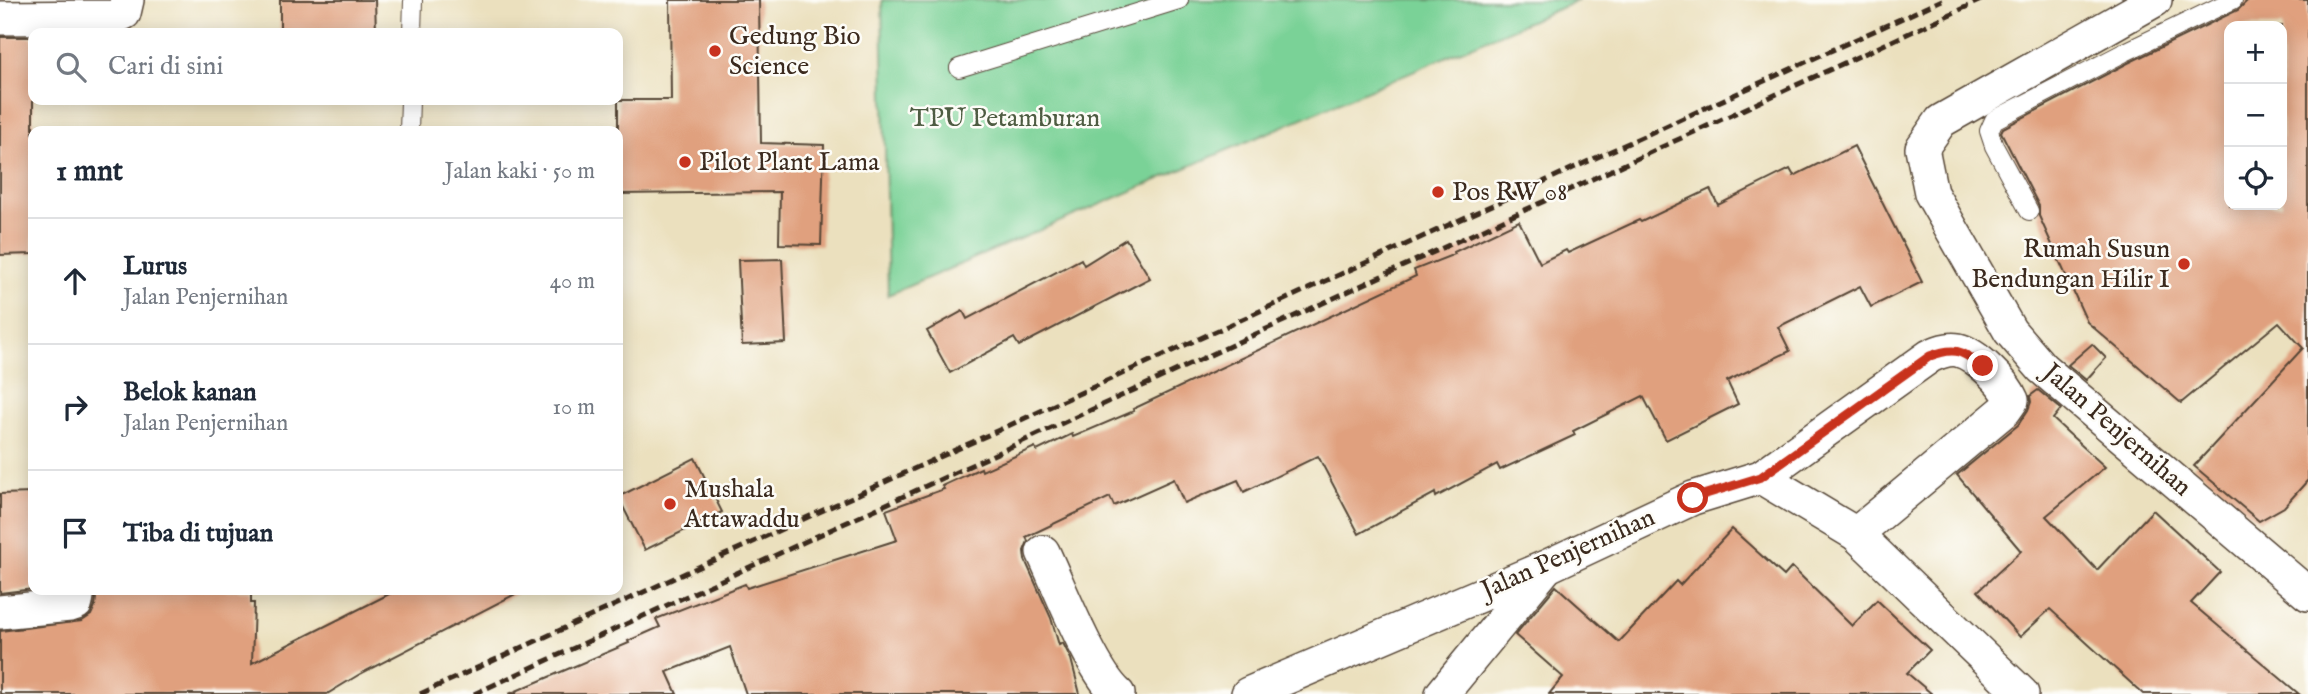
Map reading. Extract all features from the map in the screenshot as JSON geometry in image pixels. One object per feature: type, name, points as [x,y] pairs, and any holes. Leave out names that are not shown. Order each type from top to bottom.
[{"type":"street","points":[[0,18],[115,17],[124,13],[127,0]]},
{"type":"street","name":"Jalan Penjernihan","points":[[2155,0],[1941,121],[1922,148],[1931,193],[2010,331],[2042,368],[2308,594]]},
{"type":"street","name":"Jalan Penjernihan","points":[[1248,694],[1548,566],[1693,498],[1761,477],[1930,356],[1948,349],[1961,351],[1983,366],[2007,388],[2012,400],[2005,410],[1856,534]]},
{"type":"street","points":[[1761,477],[1856,534],[2022,694]]},
{"type":"street","points":[[1043,552],[1088,649],[1110,688],[1118,694]]},
{"type":"street","points":[[1442,694],[1548,566]]},
{"type":"street","points":[[0,612],[70,605],[76,603],[77,595]]},
{"type":"lane","points":[[412,28],[413,0]]},
{"type":"lane","points":[[959,68],[1179,0]]},
{"type":"lane","points":[[2029,211],[1994,146],[1989,131],[1994,120],[2232,0]]},
{"type":"lane","points":[[409,126],[410,105]]},
{"type":"green space","name":"TPU Petamburan","points":[[882,0],[1579,0],[888,295]]},
{"type":"building","points":[[280,0],[375,0],[376,28],[280,28]]},
{"type":"building","points":[[670,0],[759,0],[761,143],[824,145],[821,245],[779,244],[780,192],[623,194],[623,126],[618,126],[618,105],[623,105],[623,100],[671,100]]},
{"type":"building","name":"Rumah Susun Bendungan Hilir I","points":[[2248,0],[2308,0],[2308,480],[2284,507],[2259,521],[2194,466],[2303,348],[2279,322],[2181,403],[2087,322],[2039,216],[2039,206],[2001,132],[2003,128],[2238,10]]},
{"type":"building","points":[[0,37],[28,37],[28,105],[33,105],[33,126],[28,126],[28,254],[0,255]]},
{"type":"building","points":[[1854,146],[1922,282],[1871,307],[1860,286],[1778,327],[1790,351],[1727,381],[1738,404],[1666,440],[1643,396],[1573,431],[1575,435],[1500,470],[1497,464],[1436,497],[1435,493],[1359,534],[1318,456],[1244,492],[1238,480],[1184,503],[1174,479],[1114,506],[1110,497],[1026,537],[1028,541],[1024,551],[1025,560],[1051,618],[1059,645],[1063,643],[1071,659],[1080,694],[746,694],[730,647],[667,672],[677,694],[509,694],[629,643],[628,641],[660,627],[656,619],[745,584],[747,588],[897,540],[886,510],[944,489],[942,486],[981,468],[982,471],[1035,447],[1037,451],[1072,434],[1073,437],[1134,411],[1133,409],[1416,276],[1414,270],[1455,254],[1454,252],[1519,221],[1540,263],[1639,220],[1641,222],[1710,189],[1718,205],[1790,169],[1794,176]]},
{"type":"building","points":[[1126,239],[1150,278],[1019,346],[1014,338],[950,373],[927,331],[963,311],[967,319],[1081,259],[1084,265]]},
{"type":"building","points":[[782,259],[786,343],[742,345],[738,260]]},
{"type":"building","points":[[2092,344],[2106,358],[2086,380],[2068,365]]},
{"type":"building","points":[[2038,390],[2061,409],[2053,419],[2105,467],[2046,516],[2097,570],[2153,510],[2220,572],[2191,603],[2299,694],[2143,694],[2050,609],[2020,637],[1978,591],[2021,551],[1957,475],[2018,425],[2028,410],[2030,396]]},
{"type":"building","name":"Mushala Attawaddu","points":[[695,458],[722,512],[645,550],[623,507],[623,494]]},
{"type":"building","points":[[28,493],[28,590],[0,593],[0,494]]},
{"type":"building","points":[[1732,529],[1784,576],[1792,567],[1852,626],[1877,600],[1930,650],[1907,673],[1932,694],[1549,694],[1563,677],[1515,635],[1556,586],[1619,642],[1676,581],[1680,585]]},
{"type":"building","points":[[96,595],[251,595],[251,603],[254,603],[252,663],[387,595],[513,595],[360,674],[327,694],[0,694],[0,631],[82,621],[91,615]]},
{"type":"railway","points":[[420,694],[1942,0]]},
{"type":"railway","points":[[474,694],[1981,0]]},
{"type":"place","name":"Gedung Bio Science","points":[[715,51]]},
{"type":"place","name":"Pilot Plant Lama","points":[[685,162]]},
{"type":"place","name":"Pos RW 08","points":[[1438,192]]},
{"type":"place","name":"Rumah Susun Bendungan Hilir I","points":[[2184,264]]},
{"type":"place","name":"Mushala Attawaddu","points":[[670,504]]},
{"type":"route","points":[[1693,498],[1761,477],[1930,356],[1948,349],[1961,351],[1983,366]]}]
